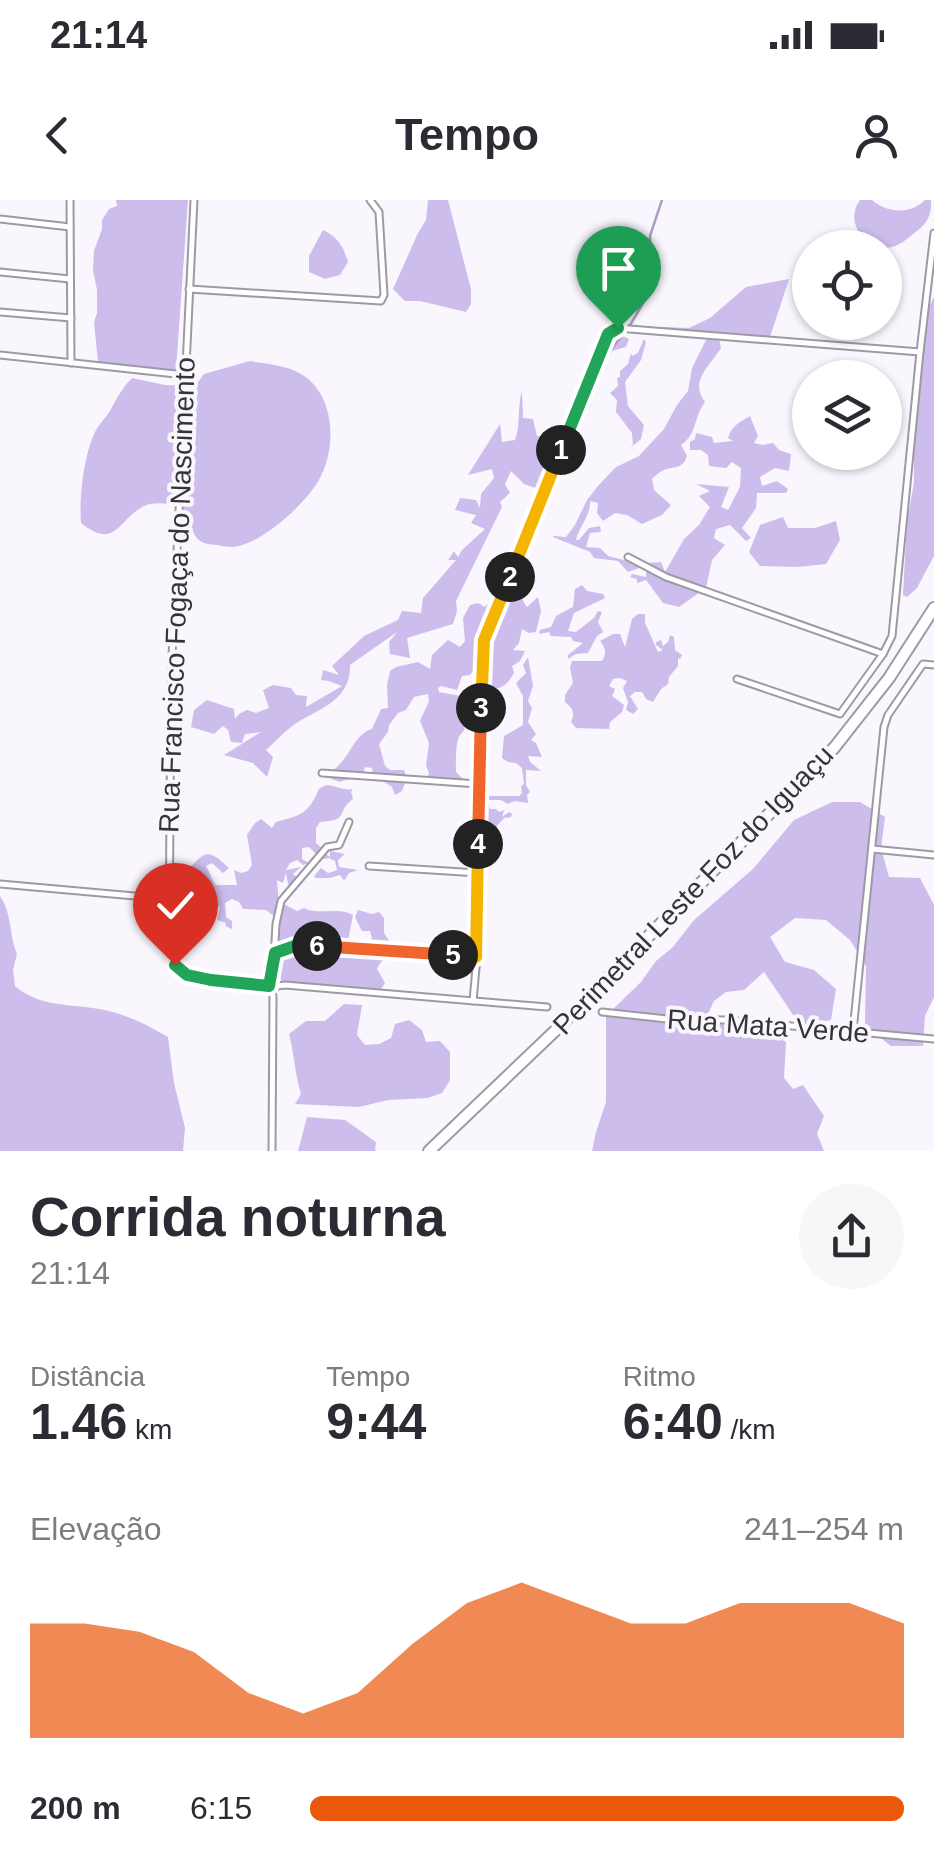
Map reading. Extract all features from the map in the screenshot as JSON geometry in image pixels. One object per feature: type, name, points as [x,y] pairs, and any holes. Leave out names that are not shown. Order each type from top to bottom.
[{"type":"highway","name":"Perimetral Leste Foz do Iguaçu","points":[[430,1151],[557,1029],[834,748],[889,678],[934,608]]},
{"type":"street","points":[[70,200],[71,363]]},
{"type":"street","name":"Rua Francisco Fogaça do Nascimento","points":[[194,200],[171,677],[168,947],[175,965],[197,978],[269,986]]},
{"type":"street","points":[[188,289],[381,302],[384,295],[379,212],[370,200]]},
{"type":"street","points":[[0,219],[70,227]]},
{"type":"street","points":[[737,680],[840,714],[892,636],[934,233]]},
{"type":"street","points":[[0,272],[70,279]]},
{"type":"street","points":[[0,312],[70,318]]},
{"type":"street","points":[[474,1001],[484,640],[608,334],[618,328],[920,352]]},
{"type":"street","points":[[0,355],[185,375]]},
{"type":"street","points":[[628,557],[666,577],[883,654]]},
{"type":"street","points":[[853,1032],[884,728],[888,715],[923,664],[934,665]]},
{"type":"street","points":[[322,773],[478,784]]},
{"type":"street","points":[[272,1151],[273,996],[269,986],[281,902],[327,847],[340,845],[349,822]]},
{"type":"street","points":[[872,849],[934,854]]},
{"type":"street","points":[[369,866],[478,874]]},
{"type":"street","points":[[0,884],[168,899]]},
{"type":"street","points":[[275,953],[305,946],[476,957]]},
{"type":"street","points":[[269,986],[547,1007]]},
{"type":"street","name":"Rua Mata Verde","points":[[602,1012],[934,1038]]},
{"type":"shaded area","points":[[116,200],[188,200],[176,370],[98,362],[94,251],[102,220],[109,209],[117,206]]},
{"type":"shaded area","points":[[428,200],[448,200],[471,289],[471,304],[466,312],[405,301],[393,289],[426,220]]},
{"type":"shaded area","points":[[860,200],[872,200],[884,208],[898,210],[931,200],[927,220],[902,242],[902,230],[858,230],[855,209]]},
{"type":"shaded area","points":[[323,230],[339,243],[348,262],[340,275],[325,279],[309,272],[309,256]]},
{"type":"shaded area","points":[[789,279],[770,337],[664,331],[663,327],[689,328],[710,318],[746,287]]},
{"type":"shaded area","points":[[934,297],[934,556],[917,588],[907,597],[903,595],[907,521],[914,483],[928,309]]},
{"type":"shaded area","points":[[616,333],[629,339],[626,347],[612,351],[563,461],[564,468],[544,491],[524,484],[511,471],[505,484],[510,493],[500,502],[502,507],[456,601],[453,624],[407,638],[410,658],[390,654],[389,642],[397,632],[350,665],[349,678],[338,697],[291,727],[266,750],[273,757],[267,777],[253,763],[224,755],[261,732],[245,734],[242,743],[231,742],[223,726],[214,734],[191,727],[194,710],[207,700],[234,709],[235,719],[247,710],[256,713],[269,708],[263,690],[273,685],[307,696],[306,707],[342,686],[321,680],[323,670],[339,675],[332,666],[364,636],[398,620],[402,611],[421,613],[423,598],[456,560],[448,560],[454,551],[458,557],[485,529],[471,523],[476,515],[455,510],[460,498],[476,500],[480,508],[481,494],[494,478],[492,469],[468,475],[500,424],[502,442],[515,440],[522,391],[523,418],[533,419],[537,436],[558,441],[562,455],[604,350]]},
{"type":"shaded area","points":[[707,338],[719,339],[721,348],[700,380],[705,402],[690,436],[681,445],[687,456],[680,466],[662,471],[652,479],[654,490],[671,505],[662,515],[642,524],[615,513],[603,521],[597,513],[598,503],[590,501],[576,540],[589,528],[600,526],[601,532],[590,533],[586,547],[600,548],[608,556],[642,567],[628,572],[618,561],[594,558],[590,552],[553,537],[566,537],[598,486],[616,467],[639,456],[664,429],[688,391],[692,368]]},
{"type":"shaded area","points":[[644,339],[641,360],[625,382],[628,406],[644,425],[641,439],[629,449],[633,445],[632,433],[616,412],[617,400],[610,393],[618,386],[617,378],[631,353],[638,353]]},
{"type":"shaded area","points":[[250,361],[301,374],[321,394],[326,407],[330,436],[325,465],[314,488],[294,510],[256,539],[232,547],[198,540],[188,516],[177,505],[144,506],[109,533],[93,531],[81,523],[88,451],[98,427],[132,378],[195,386],[204,374]]},
{"type":"shaded area","points":[[750,416],[758,436],[754,443],[773,443],[791,454],[789,471],[775,468],[760,477],[762,486],[777,481],[788,489],[786,493],[757,493],[756,508],[742,528],[751,538],[746,541],[730,525],[716,529],[714,538],[725,545],[712,560],[706,588],[679,607],[663,603],[646,580],[637,583],[637,579],[630,577],[646,577],[646,563],[661,562],[665,572],[684,539],[699,525],[710,507],[699,496],[710,491],[696,484],[729,487],[721,507],[728,510],[740,487],[741,468],[732,462],[726,468],[709,466],[708,455],[690,450],[690,442],[696,433],[712,437],[714,443],[733,441],[728,438],[732,430]]},
{"type":"shaded area","points":[[783,517],[788,528],[815,528],[836,521],[840,540],[826,564],[760,566],[749,552],[760,525]]},
{"type":"shaded area","points":[[582,585],[605,598],[574,613],[568,631],[576,632],[598,611],[602,612],[598,622],[603,632],[588,653],[568,659],[583,643],[571,637],[551,636],[549,632],[539,634],[551,627],[556,616],[573,607],[575,589]]},
{"type":"shaded area","points":[[511,587],[518,589],[527,607],[538,597],[541,611],[536,632],[522,629],[513,650],[525,651],[512,666],[510,680],[491,689],[486,683],[486,667],[481,667],[462,676],[457,690],[438,688],[439,692],[461,696],[464,703],[466,722],[457,745],[456,772],[466,782],[426,779],[429,743],[420,721],[428,694],[414,697],[406,710],[398,713],[379,744],[385,766],[404,770],[407,778],[402,791],[395,795],[392,787],[373,775],[372,768],[365,767],[362,777],[340,782],[324,776],[342,761],[361,735],[372,729],[381,709],[388,708],[390,671],[418,662],[430,669],[432,655],[448,640],[460,647],[465,641],[463,618],[470,605],[478,603],[485,607],[492,595],[499,594],[494,614],[507,609]]},
{"type":"shaded area","points":[[645,614],[658,652],[663,650],[656,642],[661,640],[663,646],[670,635],[674,637],[675,650],[682,655],[678,666],[653,702],[642,692],[630,696],[638,709],[633,714],[626,710],[628,702],[623,688],[627,681],[613,679],[609,686],[615,689],[612,696],[624,705],[622,712],[610,722],[609,729],[576,728],[571,722],[570,706],[565,702],[573,683],[572,661],[602,661],[605,651],[600,641],[613,634],[620,634],[625,647],[632,619]]},
{"type":"shaded area","points":[[528,657],[533,686],[528,722],[536,734],[531,740],[542,757],[528,756],[541,771],[526,770],[528,803],[487,800],[490,809],[504,810],[502,817],[512,814],[496,827],[480,822],[483,809],[475,814],[475,810],[485,803],[483,793],[522,793],[522,768],[502,758],[504,736],[523,725],[523,696],[516,683],[526,673],[523,665]]},
{"type":"shaded area","points":[[326,785],[353,789],[353,799],[339,817],[320,822],[316,828],[316,843],[322,848],[322,855],[309,847],[302,848],[302,859],[309,863],[290,863],[286,870],[301,867],[293,874],[299,879],[292,884],[288,884],[286,873],[283,883],[277,880],[279,908],[284,904],[297,911],[304,908],[347,912],[353,915],[348,941],[367,943],[372,938],[370,931],[362,931],[355,917],[358,910],[379,912],[384,918],[384,933],[392,945],[377,969],[385,983],[381,989],[282,983],[278,969],[284,956],[278,919],[266,910],[243,909],[232,899],[225,903],[232,929],[217,920],[220,907],[206,902],[210,896],[207,881],[201,876],[179,880],[209,854],[229,868],[223,873],[212,863],[206,866],[216,885],[237,885],[234,870],[241,873],[252,865],[247,835],[255,823],[261,819],[272,828],[276,822],[298,815]]},
{"type":"shaded area","points":[[832,802],[860,802],[885,817],[881,848],[889,877],[920,878],[934,905],[934,997],[925,1016],[923,1046],[891,1046],[865,1026],[866,966],[850,940],[826,920],[795,918],[770,937],[785,962],[814,970],[836,989],[831,1020],[800,1025],[764,972],[744,990],[726,992],[714,1001],[706,1018],[773,1022],[782,1029],[779,1037],[786,1042],[784,1078],[793,1089],[803,1085],[824,1116],[817,1134],[824,1151],[592,1151],[606,1102],[606,1016],[694,920],[753,869],[794,820]]},
{"type":"shaded area","points":[[330,851],[345,854],[338,860],[339,867],[358,870],[349,873],[344,881],[340,875],[316,878],[321,868],[328,873],[337,870],[335,861],[318,860],[322,855],[330,857]]},
{"type":"shaded area","points":[[0,896],[17,954],[15,986],[45,1001],[118,1014],[168,1037],[185,1128],[183,1151],[0,1151]]},
{"type":"shaded area","points":[[344,1004],[362,1005],[357,1035],[365,1045],[391,1038],[395,1024],[409,1020],[422,1030],[426,1042],[440,1041],[450,1052],[450,1080],[442,1093],[359,1107],[295,1104],[301,1094],[289,1034],[306,1021],[325,1021]]},
{"type":"shaded area","points":[[307,1117],[345,1120],[376,1142],[375,1151],[298,1151]]},
{"type":"waterway","points":[[629,327],[649,293],[650,236],[662,200]]},
{"type":"waterway","points":[[560,460],[596,378],[622,335]]},
{"type":"route","points":[[175,965],[197,978],[269,986],[275,953],[295,946],[476,957],[484,640],[608,334],[618,328]]}]
